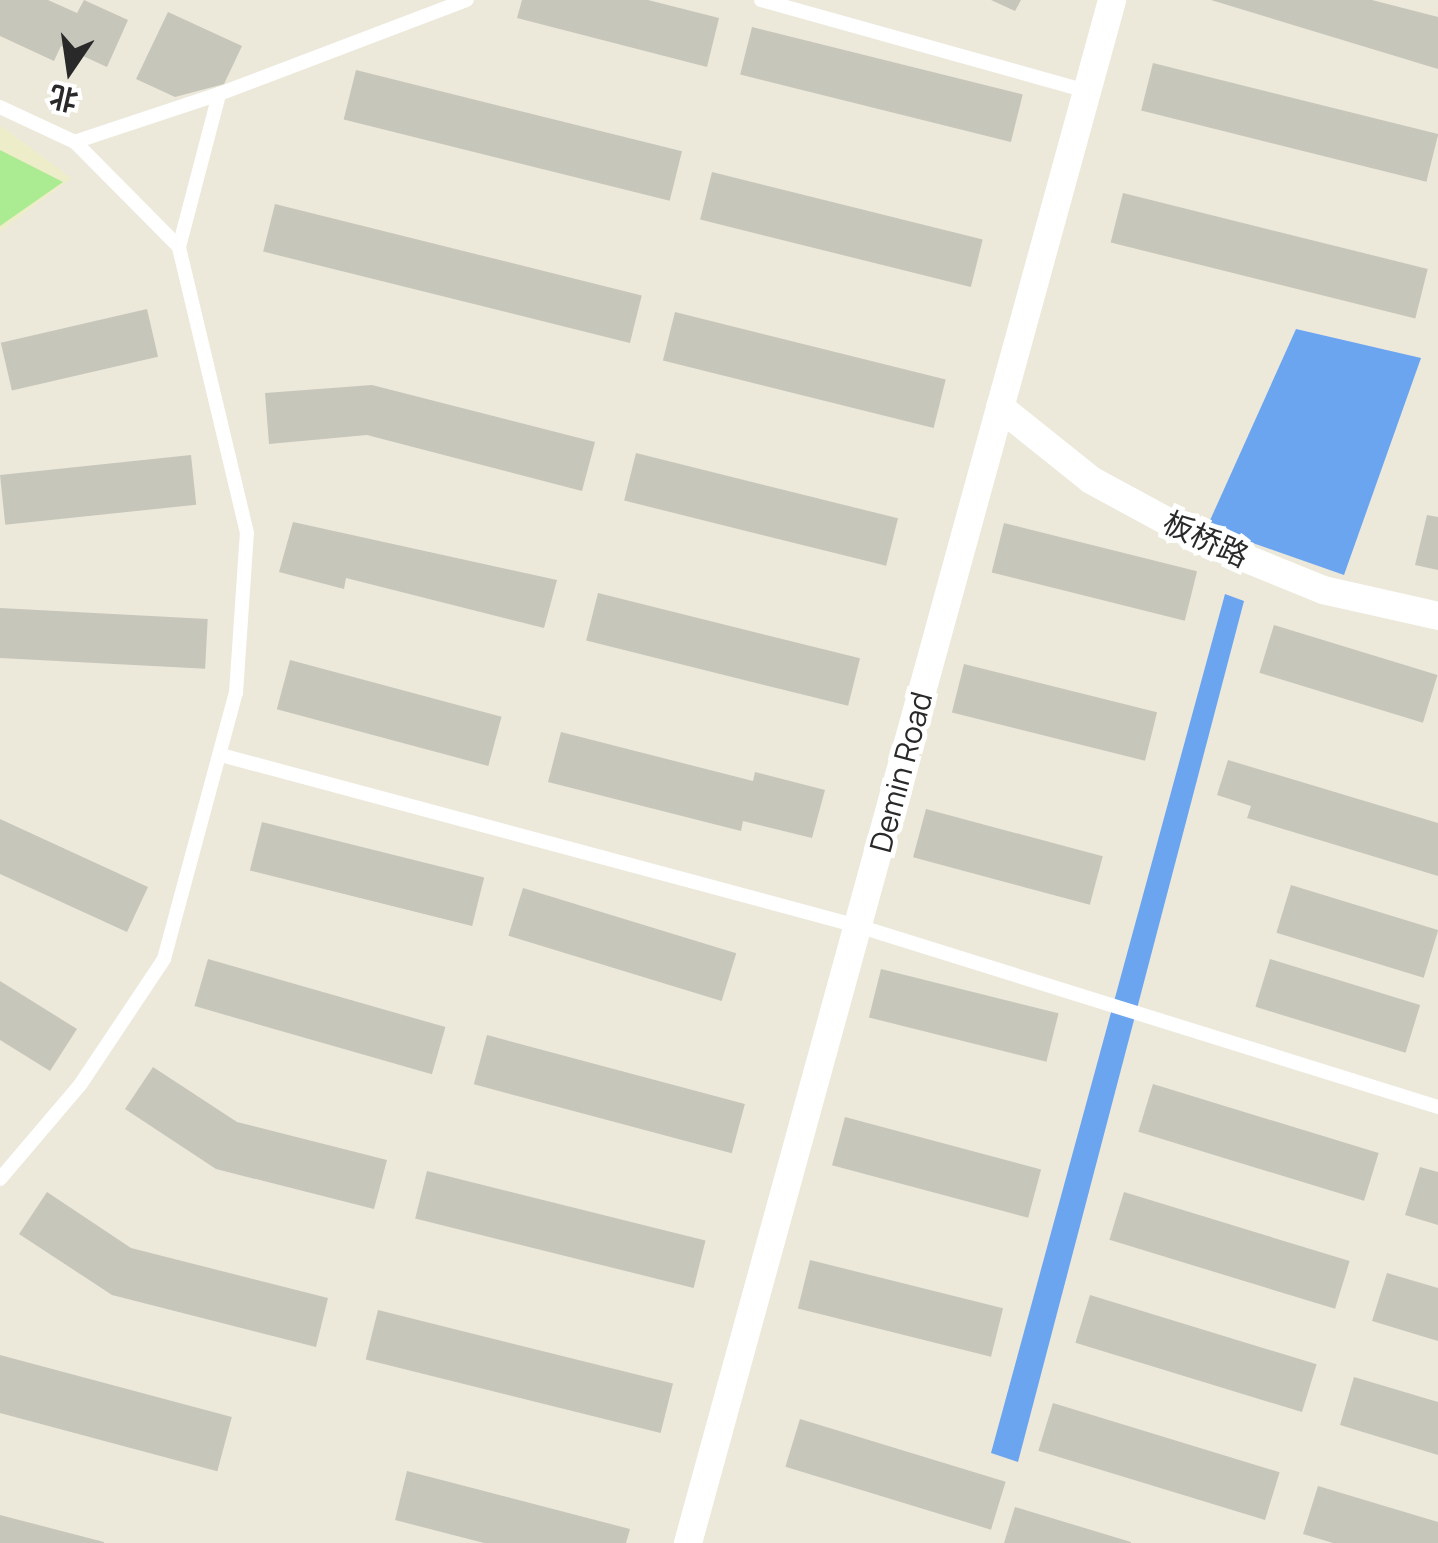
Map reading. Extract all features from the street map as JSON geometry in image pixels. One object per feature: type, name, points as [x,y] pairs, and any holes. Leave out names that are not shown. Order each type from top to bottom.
[{"type":"street","name":"Demin Road","points":[[688,1543],[1112,0]]},
{"type":"street","name":"板桥路","points":[[1000,408],[1091,480],[1205,542],[1323,590],[1438,616]]},
{"type":"lane","points":[[74,142],[219,94],[467,0]]},
{"type":"lane","points":[[761,0],[1087,91]]},
{"type":"lane","points":[[0,1179],[80,1086],[164,959],[236,693],[247,533],[179,247],[219,94]]},
{"type":"lane","points":[[0,107],[74,142],[179,247]]},
{"type":"lane","points":[[221,754],[858,926],[1438,1107]]},
{"type":"shaded area","points":[[0,125],[71,178],[0,232]]},
{"type":"green space","points":[[0,150],[63,182],[0,226]]},
{"type":"water","points":[[1296,329],[1421,358],[1344,575],[1207,527]]},
{"type":"water","points":[[1225,594],[1244,601],[1018,1462],[991,1453]]},
{"type":"building","points":[[0,0],[48,0],[77,13],[84,0],[128,20],[107,67],[61,46],[54,61],[0,36]]},
{"type":"building","points":[[522,0],[648,0],[719,18],[707,67],[517,18]]},
{"type":"building","points":[[991,0],[1021,0],[1015,11]]},
{"type":"building","points":[[1211,0],[1372,0],[1438,17],[1438,69]]},
{"type":"building","points":[[168,12],[242,46],[224,84],[175,97],[136,79]]},
{"type":"building","points":[[752,27],[1023,94],[1011,142],[740,75]]},
{"type":"building","points":[[1153,63],[1438,134],[1426,182],[1141,111]]},
{"type":"building","points":[[356,70],[682,151],[670,201],[344,119]]},
{"type":"building","points":[[712,172],[983,239],[971,287],[700,220]]},
{"type":"building","points":[[1123,193],[1428,269],[1415,318],[1111,242]]},
{"type":"building","points":[[275,204],[642,295],[630,343],[263,252]]},
{"type":"building","points":[[147,309],[158,357],[12,390],[1,343]]},
{"type":"building","points":[[675,312],[946,379],[934,428],[663,361]]},
{"type":"building","points":[[372,385],[595,442],[582,491],[367,435],[269,444],[265,393]]},
{"type":"building","points":[[636,453],[898,518],[886,566],[624,501]]},
{"type":"building","points":[[191,455],[196,505],[5,525],[0,475]]},
{"type":"building","points":[[1427,515],[1438,517],[1438,570],[1415,565]]},
{"type":"building","points":[[293,522],[557,580],[544,628],[346,578],[344,589],[279,572]]},
{"type":"building","points":[[1004,523],[1197,571],[1185,621],[992,572]]},
{"type":"building","points":[[598,593],[860,658],[848,706],[586,641]]},
{"type":"building","points":[[0,608],[208,619],[205,669],[0,658]]},
{"type":"building","points":[[1274,625],[1438,675],[1423,723],[1259,673]]},
{"type":"building","points":[[290,660],[502,717],[488,766],[277,709]]},
{"type":"building","points":[[964,664],[1157,712],[1145,761],[952,713]]},
{"type":"building","points":[[561,732],[753,781],[755,772],[825,790],[812,838],[743,821],[741,831],[548,782]]},
{"type":"building","points":[[1228,760],[1438,823],[1438,876],[1247,818],[1251,806],[1217,795]]},
{"type":"building","points":[[926,809],[1103,856],[1090,905],[913,857]]},
{"type":"building","points":[[0,819],[148,887],[127,932],[0,874]]},
{"type":"building","points":[[262,822],[484,877],[472,926],[250,871]]},
{"type":"building","points":[[1291,885],[1438,930],[1424,978],[1276,933]]},
{"type":"building","points":[[523,888],[736,953],[722,1001],[508,936]]},
{"type":"building","points":[[208,959],[445,1027],[432,1074],[194,1006]]},
{"type":"building","points":[[1270,959],[1420,1005],[1406,1053],[1255,1007]]},
{"type":"building","points":[[881,969],[1059,1013],[1046,1062],[869,1018]]},
{"type":"building","points":[[0,981],[77,1029],[50,1071],[0,1040]]},
{"type":"building","points":[[487,1035],[745,1104],[732,1153],[474,1084]]},
{"type":"building","points":[[153,1067],[237,1122],[387,1160],[374,1209],[216,1169],[125,1109]]},
{"type":"building","points":[[1153,1084],[1379,1153],[1364,1201],[1138,1132]]},
{"type":"building","points":[[845,1117],[1041,1170],[1028,1218],[832,1165]]},
{"type":"building","points":[[1420,1167],[1438,1172],[1438,1225],[1405,1215]]},
{"type":"building","points":[[427,1171],[705,1240],[694,1288],[415,1219]]},
{"type":"building","points":[[47,1192],[131,1248],[328,1298],[316,1347],[112,1295],[19,1234]]},
{"type":"building","points":[[1124,1192],[1350,1261],[1335,1309],[1109,1240]]},
{"type":"building","points":[[810,1260],[1003,1308],[991,1357],[798,1309]]},
{"type":"building","points":[[1387,1273],[1438,1288],[1438,1341],[1372,1321]]},
{"type":"building","points":[[1090,1295],[1317,1364],[1302,1412],[1075,1343]]},
{"type":"building","points":[[378,1310],[673,1384],[661,1433],[366,1359]]},
{"type":"building","points":[[0,1355],[232,1417],[217,1471],[0,1413]]},
{"type":"building","points":[[1354,1377],[1438,1402],[1438,1455],[1340,1425]]},
{"type":"building","points":[[1053,1403],[1280,1472],[1265,1520],[1038,1451]]},
{"type":"building","points":[[800,1419],[1006,1482],[991,1530],[785,1467]]},
{"type":"building","points":[[407,1471],[630,1529],[626,1543],[484,1543],[395,1520]]},
{"type":"building","points":[[1318,1486],[1438,1522],[1438,1543],[1333,1543],[1303,1534]]},
{"type":"building","points":[[1015,1507],[1131,1542],[1131,1543],[1004,1543]]},
{"type":"building","points":[[0,1515],[104,1542],[104,1543],[0,1543]]}]
